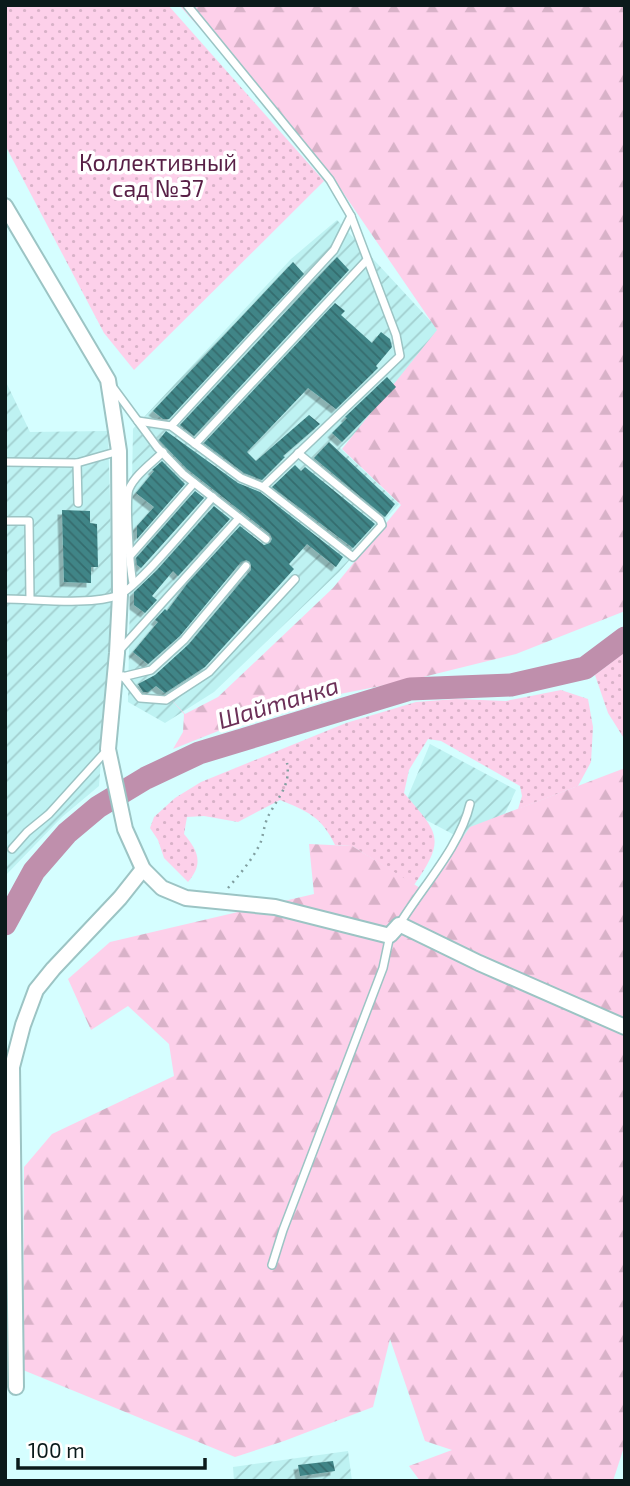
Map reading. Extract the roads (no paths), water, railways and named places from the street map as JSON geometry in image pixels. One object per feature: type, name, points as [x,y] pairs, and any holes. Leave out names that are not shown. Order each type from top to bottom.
[{"type":"street","points":[[5,206],[108,380],[119,451],[120,595],[117,653],[119,677],[108,749],[125,829],[143,869],[162,888],[186,898],[275,907],[395,930],[625,1027]]},
{"type":"street","points":[[16,1387],[12,1067],[36,990],[143,869]]},
{"type":"lane","points":[[187,5],[330,180],[351,216],[396,335],[400,356],[263,487]]},
{"type":"lane","points":[[172,426],[334,250],[351,216]]},
{"type":"lane","points":[[195,444],[366,261]]},
{"type":"lane","points":[[108,380],[163,452],[194,483],[266,539]]},
{"type":"lane","points":[[138,421],[172,426],[241,478],[263,487],[353,557],[382,525],[380,520],[298,453]]},
{"type":"lane","points":[[5,461],[77,463],[119,451]]},
{"type":"lane","points":[[133,583],[128,491],[163,452]]},
{"type":"lane","points":[[77,463],[78,503]]},
{"type":"lane","points":[[130,556],[194,483]]},
{"type":"lane","points":[[5,599],[85,600],[120,595],[212,497]]},
{"type":"lane","points":[[117,653],[239,518]]},
{"type":"lane","points":[[5,521],[29,521],[30,599]]},
{"type":"lane","points":[[119,677],[151,670],[184,640],[247,566]]},
{"type":"lane","points":[[119,677],[140,698],[166,700],[209,672],[295,579]]},
{"type":"lane","points":[[12,849],[49,814],[108,749]]},
{"type":"lane","points":[[272,1265],[395,930],[454,844],[470,804]]},
{"type":"waterway","name":"Шайтанка","points":[[5,924],[34,871],[67,833],[98,807],[146,778],[199,753],[410,689],[511,685],[585,668],[625,638]]},
{"type":"park label","name":"Коллективный сад №37","points":[[158,175]]}]
